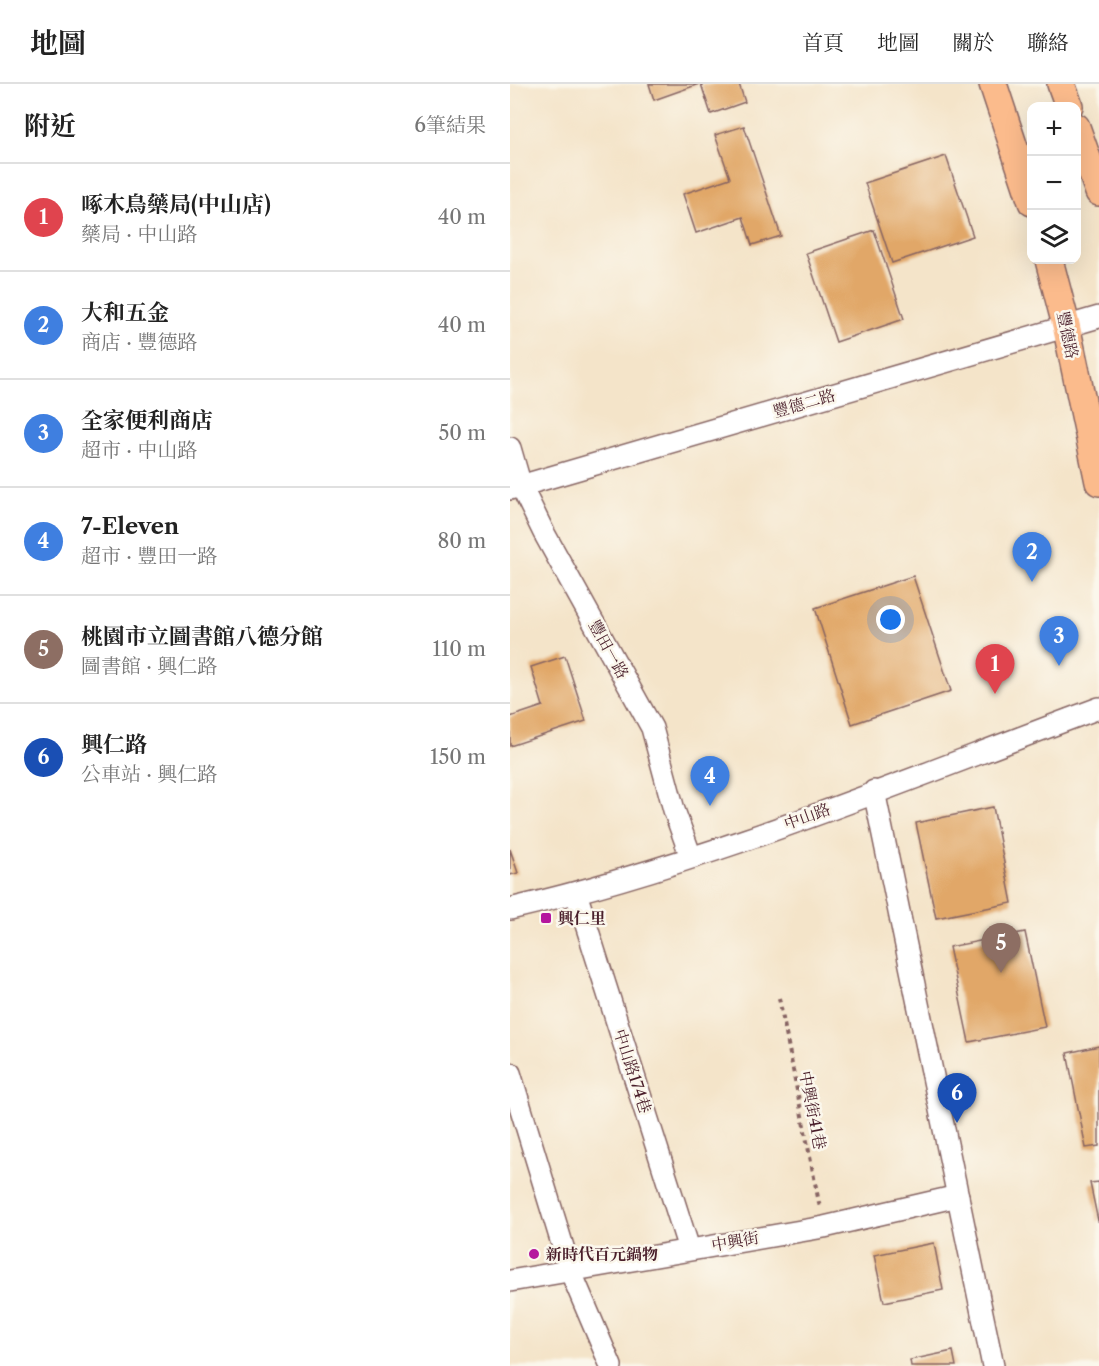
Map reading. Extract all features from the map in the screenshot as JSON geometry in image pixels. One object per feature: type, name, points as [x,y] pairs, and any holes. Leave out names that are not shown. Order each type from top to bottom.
[{"type":"main road","points":[[993,84],[1027,187]]},
{"type":"main road","points":[[1061,84],[1068,102]]},
{"type":"main road","points":[[1081,139],[1099,192]]},
{"type":"main road","name":"豐德路","points":[[1050,264],[1066,325],[1099,482]]},
{"type":"street","name":"豐德二路","points":[[515,487],[1099,317]]},
{"type":"street","name":"豐田一路","points":[[510,447],[515,487],[652,728],[674,810],[691,857]]},
{"type":"street","name":"中山路","points":[[510,909],[576,893],[691,857],[1099,708]]},
{"type":"street","points":[[874,791],[993,1366]]},
{"type":"street","name":"中山路174巷","points":[[576,893],[689,1249]]},
{"type":"street","points":[[510,1073],[570,1270],[611,1366]]},
{"type":"street","name":"中興街","points":[[510,1281],[824,1227],[958,1196]]},
{"type":"path","name":"中興街41巷","points":[[779,998],[824,1227]]},
{"type":"building","points":[[649,84],[699,84],[654,100]]},
{"type":"building","points":[[701,84],[739,84],[745,102],[711,114]]},
{"type":"building","points":[[744,126],[781,236],[752,245],[743,217],[696,233],[683,194],[730,178],[715,135]]},
{"type":"building","points":[[946,156],[973,236],[892,263],[865,183]]},
{"type":"building","points":[[874,230],[904,319],[836,342],[806,253]]},
{"type":"building","points":[[913,576],[951,691],[852,724],[815,608]]},
{"type":"building","points":[[565,656],[586,721],[510,746],[510,717],[543,706],[531,667]]},
{"type":"building","points":[[993,807],[1012,903],[936,918],[916,823]]},
{"type":"building","points":[[510,849],[518,873],[510,875]]},
{"type":"building","points":[[1025,932],[1045,1027],[969,1042],[949,947]]},
{"type":"building","points":[[1099,1046],[1099,1146],[1086,1148],[1067,1053]]},
{"type":"building","points":[[1099,1182],[1099,1221],[1098,1221],[1090,1183]]},
{"type":"building","points":[[934,1243],[943,1290],[884,1302],[874,1255]]},
{"type":"building","points":[[953,1351],[956,1366],[911,1366],[910,1360]]},
{"type":"place","name":"大和五金","points":[[1032,582]]},
{"type":"place","name":"全家便利商店","points":[[1059,666]]},
{"type":"place","name":"啄木鳥藥局(中山店)","points":[[995,694]]},
{"type":"place","name":"7-Eleven","points":[[710,806]]},
{"type":"place","name":"興仁里","points":[[546,918]]},
{"type":"place","name":"桃園市立圖書館八德分館","points":[[1001,973]]},
{"type":"place","name":"興仁路","points":[[957,1123]]},
{"type":"place","name":"新時代百元鍋物","points":[[534,1254]]}]
